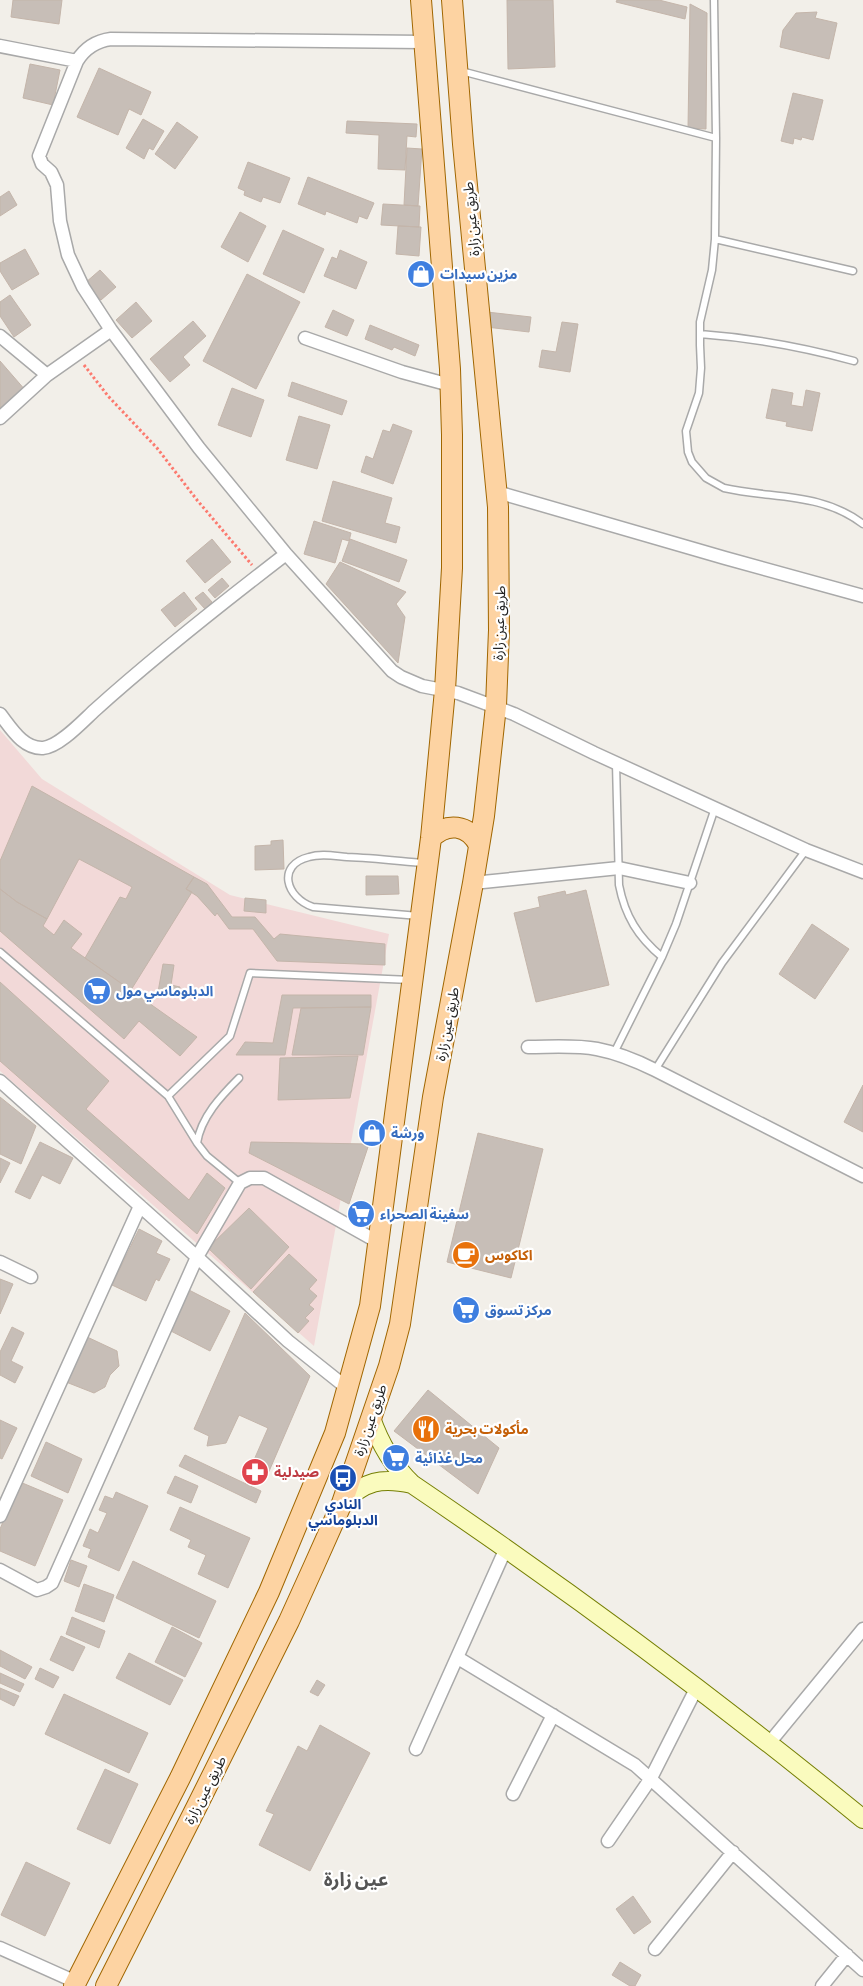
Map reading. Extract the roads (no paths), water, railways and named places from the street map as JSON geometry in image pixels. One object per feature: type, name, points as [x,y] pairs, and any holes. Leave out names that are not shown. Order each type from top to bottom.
[{"type":"main road","name":"طريق عين زارة","points":[[75,1984],[180,1778],[270,1592],[335,1433],[370,1306],[431,838],[445,690],[452,568],[453,502],[450,385],[421,0]]},
{"type":"main road","name":"طريق عين زارة","points":[[106,1986],[289,1621],[342,1503],[389,1366],[400,1324],[433,1097],[474,882],[496,706],[500,584],[497,492],[452,0]]},
{"type":"main road","points":[[431,838],[442,829],[457,827],[471,833],[479,845]]},
{"type":"main road","points":[[371,1418],[382,1447],[400,1473],[412,1484],[506,1548],[770,1742],[863,1819]]},
{"type":"main road","points":[[342,1503],[356,1490],[373,1482],[393,1480],[412,1484]]},
{"type":"street","points":[[424,42],[111,39],[95,43],[77,61],[39,156],[42,164],[51,172],[57,185],[63,238],[74,272],[111,330],[199,448],[286,554],[384,664],[401,677],[427,687],[445,690],[496,706],[806,850],[863,872]]},
{"type":"street","points":[[0,46],[77,61]]},
{"type":"street","points":[[0,418],[47,375],[111,330]]},
{"type":"street","points":[[0,336],[47,375]]},
{"type":"street","points":[[305,338],[402,372],[450,385]]},
{"type":"street","points":[[497,492],[863,596]]},
{"type":"street","points":[[0,714],[18,738],[32,746],[44,748],[60,741],[117,690],[286,554]]},
{"type":"street","points":[[474,882],[619,868],[690,883]]},
{"type":"street","points":[[528,1047],[573,1047],[614,1053],[655,1070],[863,1176]]},
{"type":"street","points":[[0,1081],[198,1257],[288,1341],[347,1388]]},
{"type":"street","points":[[0,1570],[37,1590],[46,1588],[52,1583],[198,1257],[240,1183],[250,1178],[264,1178],[378,1242]]},
{"type":"street","points":[[0,1516],[140,1206]]},
{"type":"street","points":[[0,1262],[31,1277]]},
{"type":"street","points":[[416,1749],[506,1548]]},
{"type":"street","points":[[770,1742],[863,1629]]},
{"type":"street","points":[[458,1658],[635,1765],[863,1970]]},
{"type":"street","points":[[608,1841],[651,1778],[696,1689]]},
{"type":"street","points":[[513,1794],[553,1716]]},
{"type":"street","points":[[655,1948],[733,1852]]},
{"type":"street","points":[[0,1948],[75,1984]]},
{"type":"street","points":[[822,1986],[847,1955]]},
{"type":"lane","points":[[714,0],[715,239],[712,270],[702,309],[700,393],[686,431],[688,452],[698,470],[714,484],[724,488],[826,503],[853,516],[863,524]]},
{"type":"lane","points":[[457,70],[716,138]]},
{"type":"lane","points":[[715,239],[853,271]]},
{"type":"lane","points":[[700,334],[732,336],[786,344],[854,362]]},
{"type":"lane","points":[[616,763],[619,885],[622,902],[628,918],[637,933],[662,957]]},
{"type":"lane","points":[[614,1053],[662,957],[676,924],[716,808]]},
{"type":"lane","points":[[655,1070],[722,963],[806,850]]},
{"type":"lane","points":[[421,916],[313,907],[295,896],[288,885],[288,878],[297,862],[316,855],[428,863]]},
{"type":"lane","points":[[0,952],[168,1096],[207,1156],[240,1183]]},
{"type":"lane","points":[[168,1096],[230,1036],[250,973],[412,980]]},
{"type":"lane","points":[[197,1143],[199,1131],[206,1119],[223,1094],[239,1078]]},
{"type":"place","name":"مزين سيدات","points":[[421,274]]},
{"type":"place","name":"الدبلوماسي مول","points":[[97,991]]},
{"type":"place","name":"ورشة","points":[[372,1133]]},
{"type":"place","name":"سفينة الصحراء","points":[[361,1214]]},
{"type":"place","name":"اكاكوس","points":[[466,1255]]},
{"type":"place","name":"مركز تسوق","points":[[466,1310]]},
{"type":"place","name":"مأكولات بحرية","points":[[426,1429]]},
{"type":"place","name":"محل غذائية","points":[[396,1458]]},
{"type":"place","name":"صيدلية","points":[[255,1472]]},
{"type":"place","name":"النادي الدبلوماسي","points":[[343,1478]]},
{"type":"district","name":"عين زارة","points":[[356,1879]]}]
